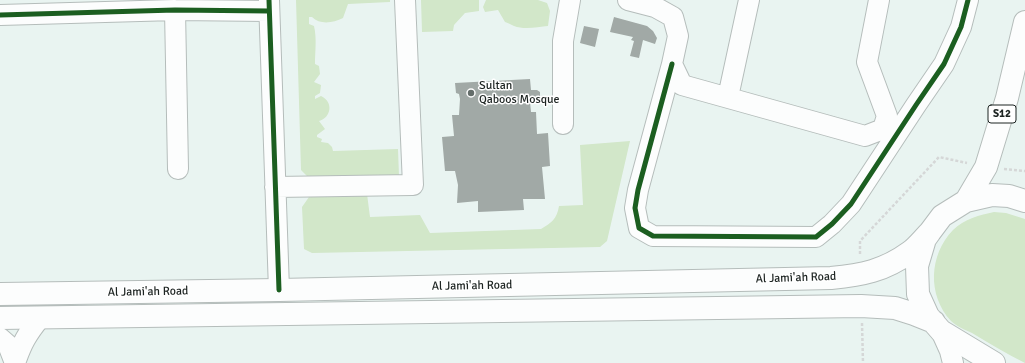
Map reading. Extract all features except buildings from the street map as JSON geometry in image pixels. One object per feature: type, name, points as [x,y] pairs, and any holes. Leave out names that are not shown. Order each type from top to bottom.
[{"type":"main road","name":"S12","points":[[966,201],[986,167],[1007,98],[1025,22]]},
{"type":"main road","name":"S12","points":[[994,363],[938,326],[928,316],[918,294],[916,266],[925,239],[942,216],[966,201],[992,195],[1009,196],[1025,201]]},
{"type":"main road","name":"Al Jami'ah Road","points":[[0,294],[279,290],[831,278],[860,275],[886,267],[910,252],[930,232]]},
{"type":"main road","name":"Al Jami'ah Road","points":[[0,318],[861,306],[896,308],[914,314],[938,326]]},
{"type":"street","points":[[275,187],[412,185],[405,0]]},
{"type":"street","points":[[563,124],[563,41],[570,0]]},
{"type":"street","points":[[628,0],[655,7],[673,17],[678,36],[672,64],[638,190],[635,208],[639,228],[653,236],[816,237],[832,224],[851,204],[889,133],[944,64],[961,27],[968,0]]},
{"type":"street","points":[[728,97],[749,0]]},
{"type":"street","points":[[879,0],[867,62],[887,116],[889,133]]},
{"type":"street","points":[[0,15],[269,6],[279,290]]},
{"type":"street","points":[[175,10],[178,169]]},
{"type":"street","points":[[672,64],[682,85],[865,136],[889,133]]},
{"type":"street","points":[[0,338],[8,345],[16,363],[21,345],[40,318]]},
{"type":"street","points":[[938,326],[950,351],[952,363]]},
{"type":"green space","points":[[296,0],[390,0],[390,2],[348,4],[343,18],[335,21],[323,22],[309,17],[309,24],[314,26],[316,40],[315,64],[319,66],[320,74],[314,82],[321,85],[320,93],[315,96],[315,99],[321,96],[328,102],[329,106],[326,117],[319,121],[325,129],[317,135],[317,137],[322,139],[321,142],[328,143],[332,147],[333,151],[398,149],[399,176],[308,177],[301,170]]},
{"type":"green space","points":[[421,0],[479,0],[479,11],[465,13],[454,25],[453,31],[422,32]]},
{"type":"green space","points":[[486,0],[538,0],[547,3],[550,11],[548,26],[527,28],[513,26],[505,22],[498,10],[485,12],[483,7]]},
{"type":"green space","points":[[630,141],[607,241],[600,247],[312,253],[304,249],[302,207],[309,197],[309,194],[367,194],[370,217],[420,215],[430,233],[541,229],[553,220],[557,214],[559,206],[583,205],[580,145]]},
{"type":"green space","points":[[994,212],[1006,213],[1025,219],[1025,363],[953,323],[943,311],[935,287],[935,263],[945,240],[957,226],[967,220]]},
{"type":"cycle path","points":[[269,0],[279,290]]},
{"type":"cycle path","points":[[672,64],[638,190],[635,208],[639,228],[653,236],[816,237],[832,224],[851,204],[944,64],[961,27],[968,0]]},
{"type":"cycle path","points":[[0,15],[175,10],[269,11]]},
{"type":"place","name":"Sultan Qaboos Mosque","points":[[471,93]]}]
